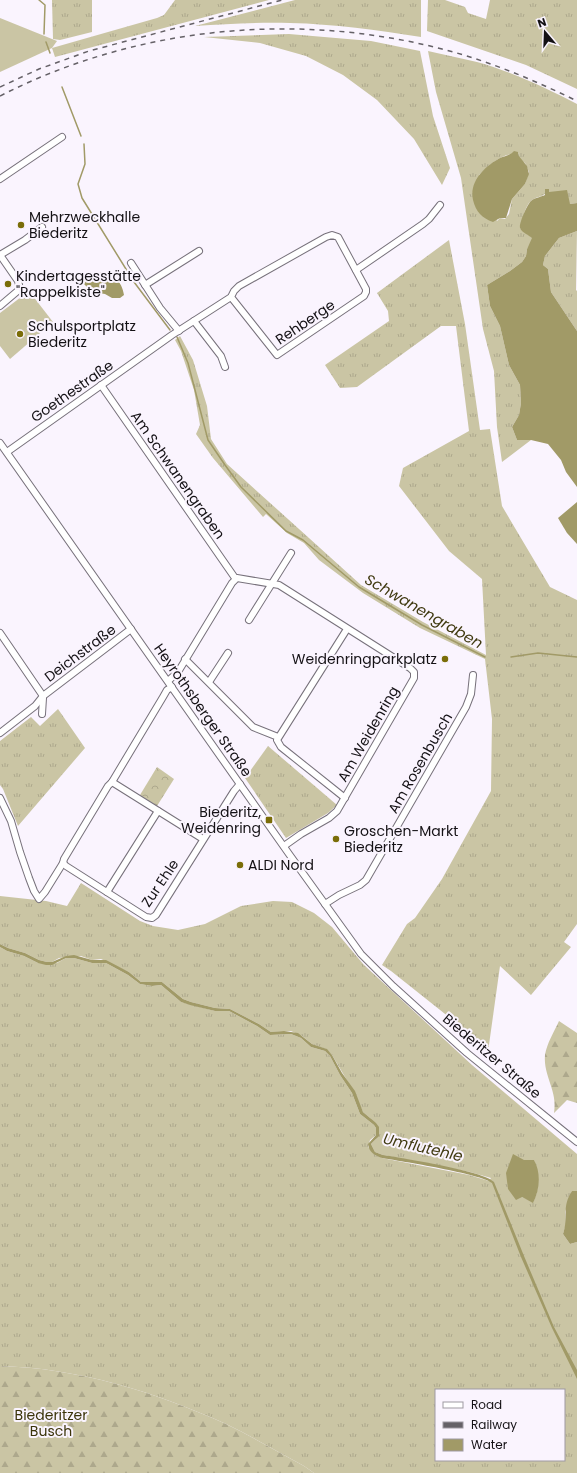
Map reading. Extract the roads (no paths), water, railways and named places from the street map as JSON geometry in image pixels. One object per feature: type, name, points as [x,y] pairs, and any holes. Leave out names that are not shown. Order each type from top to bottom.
[{"type":"street","points":[[0,179],[62,137]]},
{"type":"street","points":[[356,270],[423,224],[440,205]]},
{"type":"street","points":[[0,306],[20,289],[18,281],[0,255],[25,240],[42,227]]},
{"type":"street","name":"Rehberge","points":[[172,335],[231,297],[234,290],[239,286],[332,235],[338,237],[366,289],[364,296],[277,356],[231,297]]},
{"type":"street","points":[[145,285],[198,251]]},
{"type":"street","points":[[131,263],[160,308],[179,331]]},
{"type":"street","points":[[194,320],[221,356],[225,367]]},
{"type":"street","name":"Goethestraße","points":[[4,452],[172,335]]},
{"type":"street","name":"Am Schwanengraben","points":[[101,385],[235,578]]},
{"type":"street","name":"Heyrothsberger Straße","points":[[0,443],[4,452],[361,954],[393,986]]},
{"type":"street","points":[[249,620],[291,553]]},
{"type":"street","points":[[168,681],[178,672],[185,659],[235,578],[279,585],[347,628],[278,737],[253,727],[185,659]]},
{"type":"street","name":"Am Weidenring","points":[[284,846],[337,812],[414,678],[415,674],[410,668],[347,628]]},
{"type":"street","name":"Deichstraße","points":[[0,732],[35,706],[43,696],[131,630]]},
{"type":"street","points":[[0,633],[43,696]]},
{"type":"street","points":[[209,682],[228,653]]},
{"type":"street","name":"Am Rosenbusch","points":[[325,904],[339,894],[364,883],[466,707],[471,694],[473,675]]},
{"type":"street","points":[[0,798],[11,820],[27,872],[34,891],[39,899],[63,864],[64,859],[72,845],[167,690],[172,687]]},
{"type":"street","name":"Deichstraße","points":[[42,714],[43,696]]},
{"type":"street","name":"Am Weidenring","points":[[278,737],[280,746],[345,798]]},
{"type":"street","points":[[112,782],[203,839]]},
{"type":"street","name":"Zur Ehle","points":[[63,864],[146,917],[154,917],[203,839],[240,784]]},
{"type":"street","points":[[107,892],[158,810]]},
{"type":"street","name":"Biederitzer Straße","points":[[393,986],[472,1056],[577,1142]]},
{"type":"water","points":[[514,151],[518,152],[518,155],[527,166],[529,174],[525,184],[512,199],[506,218],[500,218],[493,222],[486,219],[476,208],[472,193],[473,187],[479,175],[489,165]]},
{"type":"water","points":[[545,189],[549,189],[549,192],[567,190],[570,204],[577,203],[577,231],[559,238],[545,256],[543,265],[548,269],[551,292],[577,331],[577,487],[566,472],[561,460],[548,444],[531,440],[517,440],[512,427],[519,415],[521,403],[520,385],[509,365],[500,326],[490,306],[487,285],[510,271],[522,262],[526,256],[527,249],[532,238],[521,230],[521,222],[529,203],[534,199],[545,195]]},
{"type":"water","points":[[96,272],[106,273],[115,278],[121,285],[124,295],[120,298],[112,298],[105,294],[92,292],[82,282],[82,279]]},
{"type":"water","points":[[577,502],[577,544],[567,533],[558,518]]},
{"type":"water","points":[[0,944],[47,962],[52,962],[66,956],[74,955],[92,960],[106,960],[129,972],[141,982],[162,982],[183,999],[215,1008],[230,1009],[271,1032],[284,1031],[298,1033],[312,1044],[327,1049],[355,1091],[363,1112],[379,1127],[379,1136],[371,1144],[375,1152],[383,1155],[459,1169],[487,1178],[494,1182],[554,1327],[577,1370],[577,1379],[552,1328],[521,1257],[492,1183],[485,1179],[440,1168],[382,1158],[373,1153],[368,1144],[376,1135],[376,1128],[360,1114],[352,1093],[330,1056],[325,1051],[311,1047],[301,1038],[291,1034],[270,1035],[229,1011],[215,1011],[181,1002],[161,985],[152,986],[140,984],[128,975],[106,963],[92,963],[74,958],[66,958],[52,965],[46,965],[7,951],[0,947]]},
{"type":"water","points":[[513,1154],[524,1160],[534,1160],[538,1170],[539,1181],[533,1203],[522,1197],[516,1200],[508,1189],[506,1173]]},
{"type":"water","points":[[572,1191],[577,1191],[577,1242],[570,1244],[563,1234],[565,1228],[567,1202]]},
{"type":"waterway","name":"Schwanengraben","points":[[39,0],[45,5],[44,34]]},
{"type":"waterway","name":"Schwanengraben","points":[[46,42],[50,53]]},
{"type":"waterway","name":"Schwanengraben","points":[[62,87],[81,136]]},
{"type":"waterway","name":"Schwanengraben","points":[[84,144],[85,164],[78,184],[82,198],[134,282],[170,330]]},
{"type":"waterway","name":"Schwanengraben","points":[[177,337],[188,363],[208,440],[241,487],[286,531],[303,540],[359,587],[422,625],[485,657]]},
{"type":"waterway","name":"Schwanengraben","points":[[511,657],[538,653],[577,657]]},
{"type":"railway","points":[[0,87],[39,69],[89,51],[282,0]]},
{"type":"railway","points":[[0,96],[52,73],[105,54],[160,41],[216,32],[273,29],[330,31],[386,37],[442,49],[477,59],[511,72],[577,101]]},
{"type":"place","name":"Mehrzweckhalle Biederitz","points":[[21,225]]},
{"type":"place","name":"Kindertagesstätte \"Rappelkiste\"","points":[[8,284]]},
{"type":"place","name":"Schulsportplatz Biederitz","points":[[20,334]]},
{"type":"place","name":"Weidenringparkplatz","points":[[445,659]]},
{"type":"place","name":"Biederitz, Weidenring","points":[[269,820]]},
{"type":"place","name":"Groschen-Markt Biederitz","points":[[336,839]]},
{"type":"place","name":"ALDI Nord","points":[[240,865]]},
{"type":"water label","name":"Umflutehle","points":[[423,1147]]},
{"type":"park label","name":"Biederitzer Busch","points":[[51,1424]]}]
